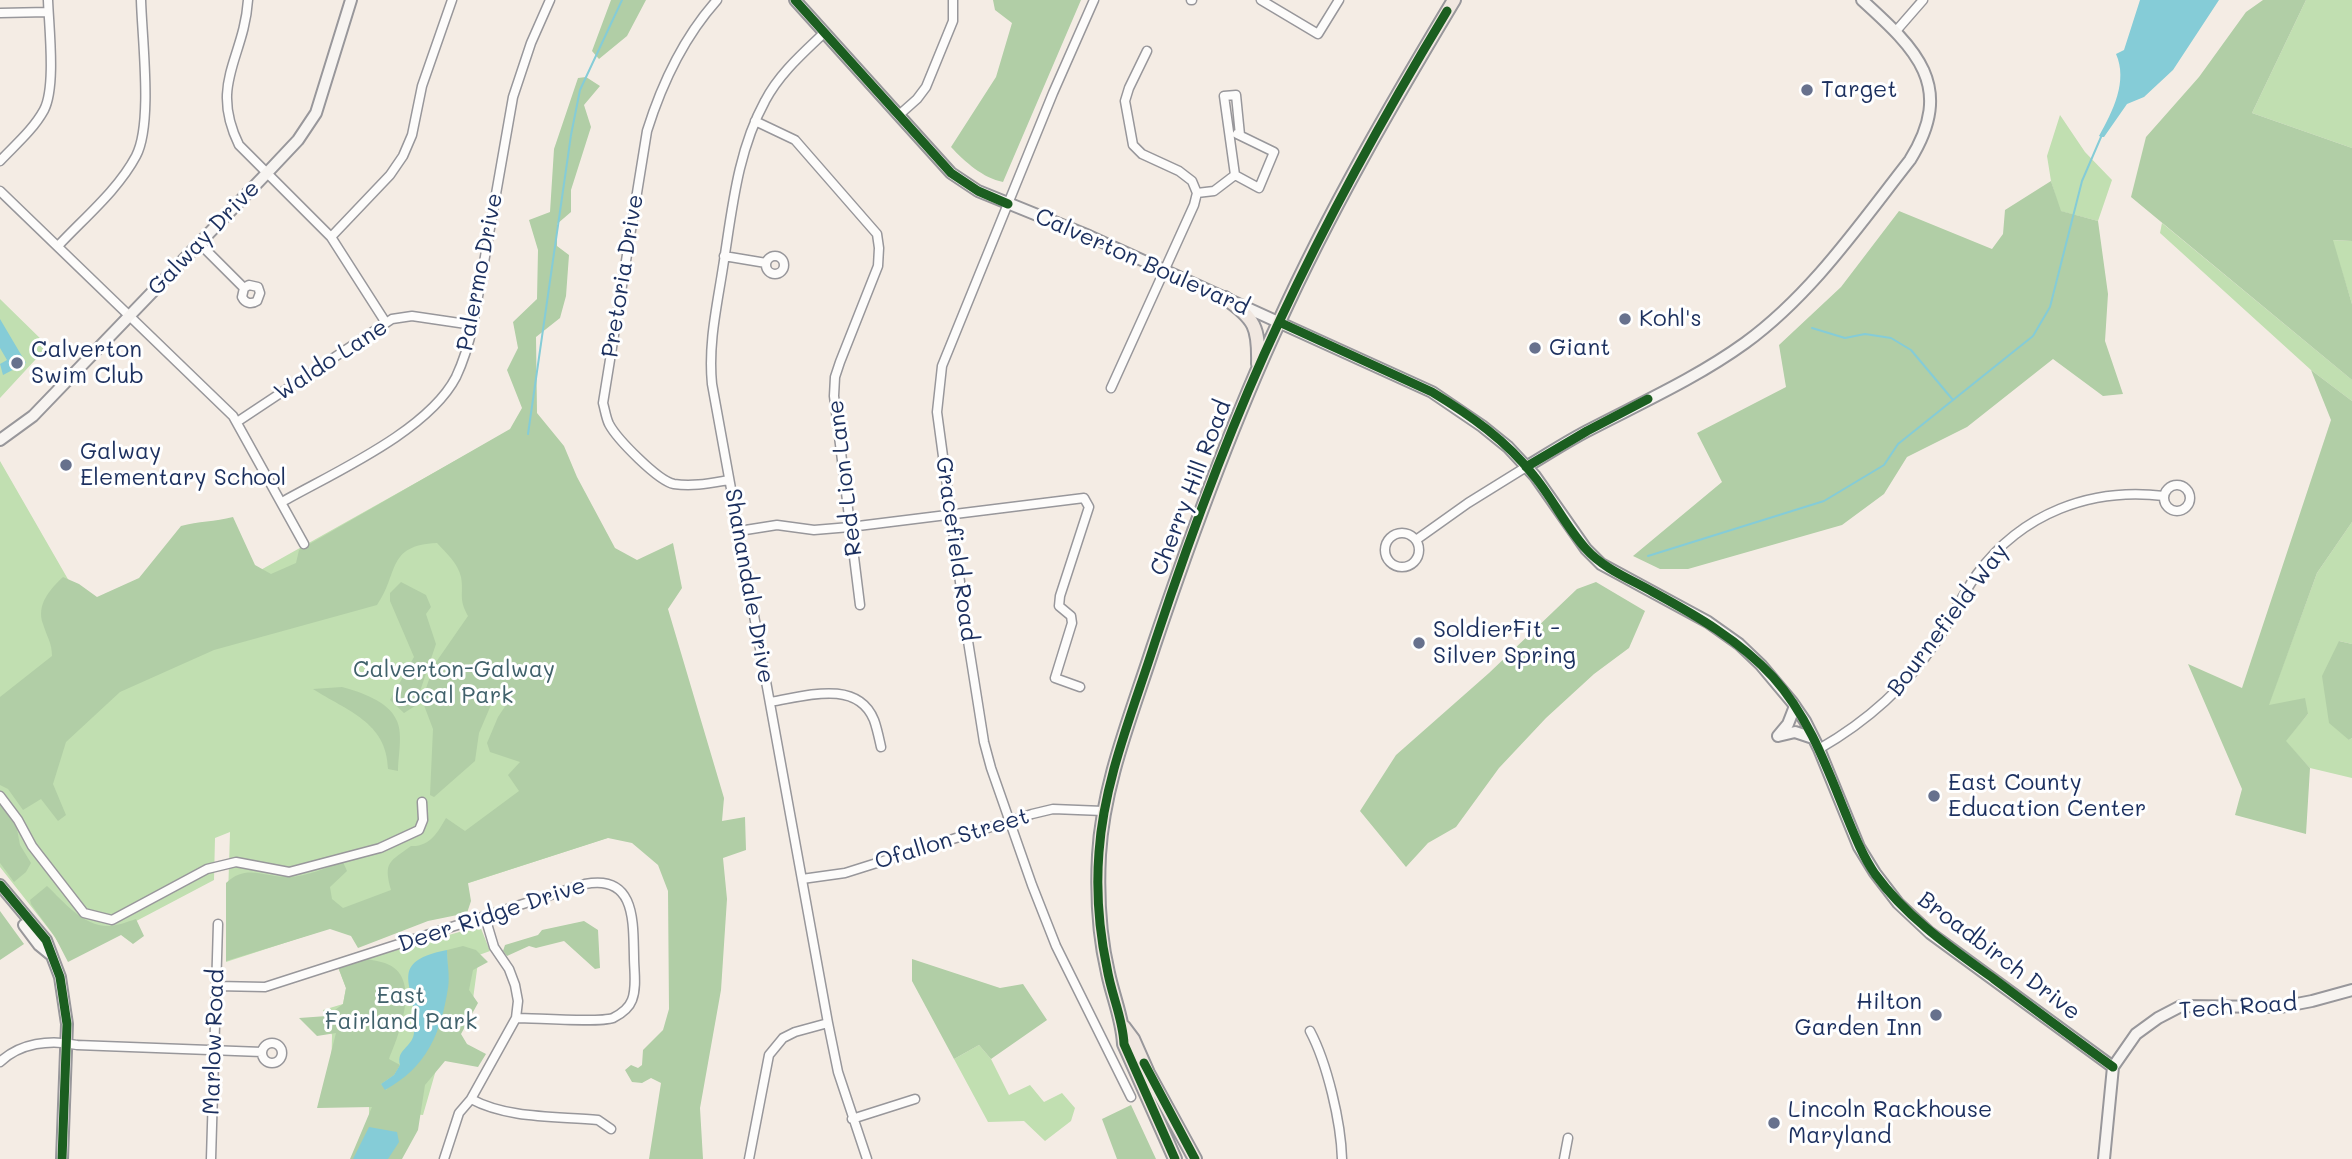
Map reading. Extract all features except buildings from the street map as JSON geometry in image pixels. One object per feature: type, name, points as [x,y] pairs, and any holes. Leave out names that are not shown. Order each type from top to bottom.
[{"type":"main road","name":"Cherry Hill Road","points":[[1175,1159],[1124,1044],[1124,1027],[1107,969],[1098,881],[1103,811],[1182,560],[1225,447],[1279,322],[1324,228],[1383,117],[1454,0]]},
{"type":"main road","points":[[1225,298],[1248,316],[1256,328],[1259,342],[1258,371]]},
{"type":"main road","name":"Cherry Hill Road","points":[[1124,1027],[1133,1039],[1148,1073],[1195,1159]]},
{"type":"street","points":[[0,161],[35,124],[45,108],[50,88],[48,0]]},
{"type":"street","points":[[58,246],[121,179],[136,155],[143,136],[145,90],[141,0]]},
{"type":"street","points":[[248,0],[247,14],[226,92],[227,112],[239,145],[331,237],[386,323]]},
{"type":"street","name":"Galway Drive","points":[[0,440],[33,416],[298,140],[316,113],[351,0]]},
{"type":"street","points":[[331,237],[390,175],[403,156],[412,135],[422,86],[452,0]]},
{"type":"street","name":"Palermo Drive","points":[[282,502],[399,436],[423,418],[456,378],[468,348],[473,325],[513,97],[531,43],[550,0]]},
{"type":"street","name":"Pretoria Drive","points":[[717,0],[677,57],[657,99],[647,131],[603,403],[609,424],[618,437],[662,479],[691,486],[729,480]]},
{"type":"street","name":"Calverton Boulevard","points":[[795,0],[951,173],[978,191],[1279,322]]},
{"type":"street","points":[[899,115],[918,99],[926,87],[953,21],[953,0]]},
{"type":"street","name":"Gracefield Road","points":[[1094,0],[942,366],[937,412],[984,742],[1043,915],[1131,1097]]},
{"type":"street","points":[[1261,0],[1318,34],[1339,0]]},
{"type":"street","points":[[1416,540],[1468,503],[1587,431],[1704,370],[1746,342],[1785,310],[1819,276],[1910,160],[1922,141],[1928,121],[1930,101],[1922,65],[1912,47],[1862,0]]},
{"type":"street","points":[[1896,31],[1923,0]]},
{"type":"street","points":[[0,13],[48,12]]},
{"type":"street","name":"Shanandale Drive","points":[[824,33],[782,75],[755,121],[740,166],[724,256],[710,362],[828,1023],[838,1072],[867,1159]]},
{"type":"street","points":[[1111,388],[1197,193],[1192,181],[1179,171],[1142,154],[1133,145],[1125,101],[1147,51]]},
{"type":"street","points":[[1235,175],[1224,96],[1236,95],[1240,135]]},
{"type":"street","name":"Red Lion Lane","points":[[755,121],[795,141],[877,234],[878,266],[835,377],[834,396],[860,605]]},
{"type":"street","points":[[1228,130],[1274,152],[1259,188],[1235,175]]},
{"type":"street","points":[[1197,193],[1214,191],[1235,175]]},
{"type":"street","points":[[0,191],[208,390],[237,422],[304,544]]},
{"type":"street","points":[[199,243],[244,288]]},
{"type":"street","points":[[724,256],[766,264]]},
{"type":"street","name":"Waldo Lane","points":[[237,422],[392,319],[412,316],[473,325]]},
{"type":"street","name":"Broadbirch Drive","points":[[1279,322],[1432,392],[1496,437],[1510,459],[1524,469],[1550,499],[1586,549],[1601,564],[1727,635],[1768,672],[1795,706],[1819,749],[1859,847],[1898,903],[1930,933],[2113,1067]]},
{"type":"street","name":"Bournefield Way","points":[[1819,749],[1864,720],[1914,672],[1937,642],[1977,574],[2017,532],[2064,505],[2085,499],[2139,493],[2164,496]]},
{"type":"street","points":[[739,531],[777,525],[814,530],[850,527],[1084,498],[1089,507],[1060,596],[1059,606],[1071,617],[1072,623],[1055,678],[1080,687]]},
{"type":"street","points":[[1405,532],[1416,540],[1418,557],[1410,565],[1399,567],[1385,556],[1386,541],[1391,536],[1405,532]]},
{"type":"street","points":[[770,702],[828,692],[853,698],[865,706],[874,719],[881,747]]},
{"type":"street","points":[[1795,706],[1788,724],[1778,736],[1795,732],[1813,738]]},
{"type":"street","points":[[0,796],[18,820],[32,846],[85,913],[112,920],[206,869],[236,862],[289,872],[380,848],[419,830],[423,820],[422,803]]},
{"type":"street","name":"Ofallon Street","points":[[802,879],[845,873],[1053,809],[1103,811]]},
{"type":"street","name":"Deer Ridge Drive","points":[[216,986],[265,987],[594,882],[609,884],[622,892],[629,903],[633,919],[635,991],[628,1007],[606,1020],[516,1018]]},
{"type":"street","points":[[0,885],[46,940],[60,977],[65,1001],[66,1043],[62,1159]]},
{"type":"street","points":[[0,895],[50,954]]},
{"type":"street","points":[[444,1159],[459,1113],[471,1099],[516,1018],[516,985],[494,947],[485,917]]},
{"type":"street","name":"Marlow Road","points":[[211,1159],[218,924]]},
{"type":"street","name":"Tech Road","points":[[2104,1159],[2113,1067],[2136,1034],[2158,1018],[2181,1006],[2281,1007],[2312,1002],[2352,990]]},
{"type":"street","points":[[749,1159],[769,1055],[783,1038],[828,1023]]},
{"type":"street","points":[[1310,1031],[1318,1045],[1341,1128],[1342,1159]]},
{"type":"street","points":[[0,1062],[22,1046],[36,1044],[262,1052]]},
{"type":"street","points":[[471,1099],[503,1111],[598,1120],[611,1129]]},
{"type":"street","points":[[852,1119],[915,1099]]},
{"type":"street","points":[[1564,1159],[1568,1138]]},
{"type":"green space","points":[[611,0],[646,0],[627,36],[599,59],[592,51]]},
{"type":"green space","points":[[993,0],[1081,0],[1003,182],[975,169],[951,147],[996,77],[1012,23],[995,10]]},
{"type":"green space","points":[[2263,0],[2306,0],[2252,113],[2352,148],[2352,241],[2333,240],[2352,304],[2352,380],[2131,197],[2146,137],[2199,77],[2246,12]]},
{"type":"green space","points":[[2306,0],[2352,0],[2352,148],[2252,113]]},
{"type":"green space","points":[[586,77],[600,86],[584,105],[591,127],[571,190],[571,212],[557,224],[557,246],[569,255],[566,296],[560,318],[536,337],[537,413],[564,446],[577,477],[615,548],[637,560],[673,543],[682,588],[668,609],[724,798],[722,821],[745,817],[746,850],[723,858],[727,899],[721,990],[700,1108],[703,1159],[649,1159],[661,1083],[651,1078],[642,1083],[632,1082],[625,1070],[631,1065],[638,1068],[642,1065],[643,1050],[663,1030],[669,1009],[668,891],[658,865],[632,843],[608,838],[468,883],[471,901],[467,913],[428,921],[358,948],[351,936],[330,929],[226,961],[226,883],[234,877],[256,873],[296,877],[343,862],[347,871],[330,887],[332,899],[343,908],[391,890],[388,873],[390,863],[411,846],[428,841],[446,818],[465,831],[519,791],[508,775],[520,762],[490,752],[487,743],[498,717],[510,699],[509,687],[491,705],[479,733],[475,761],[434,797],[430,795],[433,729],[422,700],[434,665],[468,616],[462,600],[462,583],[457,567],[437,543],[409,549],[401,555],[377,605],[214,650],[120,692],[66,742],[53,784],[66,815],[58,821],[41,799],[23,810],[8,789],[0,785],[0,697],[52,656],[41,610],[49,592],[63,577],[97,597],[139,578],[181,526],[233,517],[255,565],[271,574],[296,563],[299,550],[510,429],[522,408],[507,370],[518,348],[513,322],[537,299],[538,250],[529,220],[550,212],[554,149],[578,78]]},
{"type":"green space","points":[[2060,115],[2085,152],[2112,180],[2098,221],[2060,211],[2047,156]]},
{"type":"green space","points":[[2051,181],[2061,211],[2098,221],[2108,294],[2105,341],[2123,394],[2103,396],[2053,359],[1967,427],[1907,457],[1884,494],[1842,525],[1688,569],[1660,569],[1633,556],[1722,482],[1697,433],[1786,387],[1779,345],[1841,287],[1899,211],[1992,249],[2003,234],[2005,210]]},
{"type":"green space","points":[[2162,223],[2352,380],[2352,401],[2311,370],[2160,233]]},
{"type":"green space","points":[[2332,240],[2352,241],[2352,304]]},
{"type":"green space","name":"Calverton Swim Club","points":[[0,299],[48,346],[0,398]]},
{"type":"green space","points":[[2311,370],[2352,401],[2352,522],[2317,573],[2269,705],[2305,698],[2308,714],[2286,741],[2310,768],[2306,834],[2235,815],[2242,789],[2188,664],[2242,688],[2331,420]]},
{"type":"green space","name":"Calverton-Galway Local Park","points":[[526,421],[724,800],[226,962],[230,832],[215,838],[214,880],[68,957],[0,867],[0,461],[111,654]]},
{"type":"green space","points":[[2352,522],[2352,644],[2339,641],[2349,740],[2352,738],[2352,778],[2310,768],[2285,741],[2308,714],[2268,706],[2317,573]]},
{"type":"green space","points":[[401,582],[426,595],[431,607],[426,614],[436,644],[415,706],[404,713],[390,700],[414,657],[390,601],[390,593]]},
{"type":"green space","points":[[1596,582],[1645,611],[1629,648],[1594,674],[1546,718],[1499,768],[1456,827],[1428,843],[1406,867],[1360,811],[1396,755],[1489,673],[1577,589]]},
{"type":"green space","points":[[2339,641],[2352,644],[2352,738],[2349,740],[2329,723],[2322,676]]},
{"type":"green space","points":[[342,687],[373,698],[393,714],[400,733],[398,771],[388,769],[386,753],[373,729],[313,689]]},
{"type":"green space","points":[[0,802],[16,824],[20,845],[31,863],[26,872],[14,882],[0,863]]},
{"type":"green space","points":[[47,886],[82,918],[99,925],[111,926],[136,919],[144,936],[133,944],[121,935],[68,962],[55,937],[31,904],[30,900]]},
{"type":"green space","points":[[0,911],[24,944],[0,960]]},
{"type":"green space","points":[[584,921],[598,930],[600,968],[595,969],[564,941],[536,948],[529,946],[507,956],[503,951],[505,945],[538,935],[542,930]]},
{"type":"green space","name":"East Fairland Park","points":[[480,926],[490,951],[479,955],[473,999],[466,1025],[454,1033],[440,1056],[423,1115],[412,1114],[369,1127],[369,1107],[331,1084],[332,1035],[323,1010],[343,1004],[346,988],[338,967]]},
{"type":"green space","name":"East Fairland Park","points":[[463,946],[476,950],[488,962],[473,970],[469,990],[478,1003],[461,1034],[467,1044],[486,1054],[478,1067],[445,1061],[425,1085],[418,1130],[402,1159],[350,1159],[372,1107],[317,1108],[336,1033],[317,1036],[299,1018],[327,1016],[343,1004],[346,988],[338,967],[365,959],[394,968],[402,978],[405,1004],[403,1019],[389,1059],[400,1065],[394,1075],[381,1084],[386,1090],[442,1009],[448,986],[447,950]]},
{"type":"green space","points":[[912,959],[1000,988],[1023,984],[1047,1020],[991,1059],[979,1045],[954,1059],[912,981]]},
{"type":"green space","points":[[979,1045],[991,1059],[1009,1095],[1030,1085],[1044,1102],[1062,1093],[1075,1108],[1071,1121],[1045,1141],[1024,1121],[988,1122],[954,1059]]},
{"type":"green space","points":[[1131,1105],[1156,1159],[1117,1159],[1102,1119]]},
{"type":"water","points":[[2140,0],[2219,0],[2173,70],[2144,97],[2127,104],[2104,137],[2101,137],[2099,136],[2114,106],[2120,85],[2116,54],[2124,50]]},
{"type":"water","points":[[0,319],[26,363],[3,375],[0,364],[7,360],[0,348]]},
{"type":"water","points":[[447,950],[448,988],[436,1034],[412,1071],[385,1090],[381,1084],[394,1075],[400,1065],[400,1055],[414,1033],[415,1017],[408,980],[409,970],[415,962],[427,955]]},
{"type":"water","points":[[369,1127],[397,1132],[399,1142],[388,1159],[353,1159]]},
{"type":"waterway","points":[[528,434],[571,135],[580,90],[622,0]]},
{"type":"waterway","points":[[1648,556],[1824,501],[1884,465],[1898,444],[2033,336],[2050,307],[2082,181],[2101,137]]},
{"type":"waterway","points":[[1812,328],[1845,338],[1865,334],[1891,338],[1911,350],[1953,400]]},
{"type":"cycle path","points":[[795,0],[951,173],[978,191],[1008,204]]},
{"type":"cycle path","points":[[1175,1159],[1124,1044],[1104,954],[1099,910],[1099,852],[1113,772],[1197,520],[1245,399],[1299,280],[1339,202],[1447,11]]},
{"type":"cycle path","points":[[1279,322],[1432,392],[1474,419],[1523,463],[1593,556],[1618,573],[1686,610],[1746,651],[1773,677],[1806,724],[1862,852],[1875,874],[1901,905],[1946,944],[2113,1067]]},
{"type":"cycle path","points":[[1526,467],[1648,399]]},
{"type":"cycle path","points":[[0,885],[46,940],[60,977],[67,1024],[62,1159]]},
{"type":"cycle path","points":[[1144,1063],[1195,1159]]},
{"type":"place","name":"Target","points":[[1807,90]]},
{"type":"place","name":"Kohl's","points":[[1625,319]]},
{"type":"place","name":"Giant","points":[[1535,348]]},
{"type":"place","name":"Calverton Swim Club","points":[[17,363]]},
{"type":"place","name":"Galway Elementary School","points":[[66,465]]},
{"type":"place","name":"SoldierFit - Silver Spring","points":[[1419,643]]},
{"type":"place","name":"East County Education Center","points":[[1934,796]]},
{"type":"place","name":"Hilton Garden Inn","points":[[1936,1015]]},
{"type":"place","name":"Lincoln Rackhouse Maryland","points":[[1774,1123]]}]
